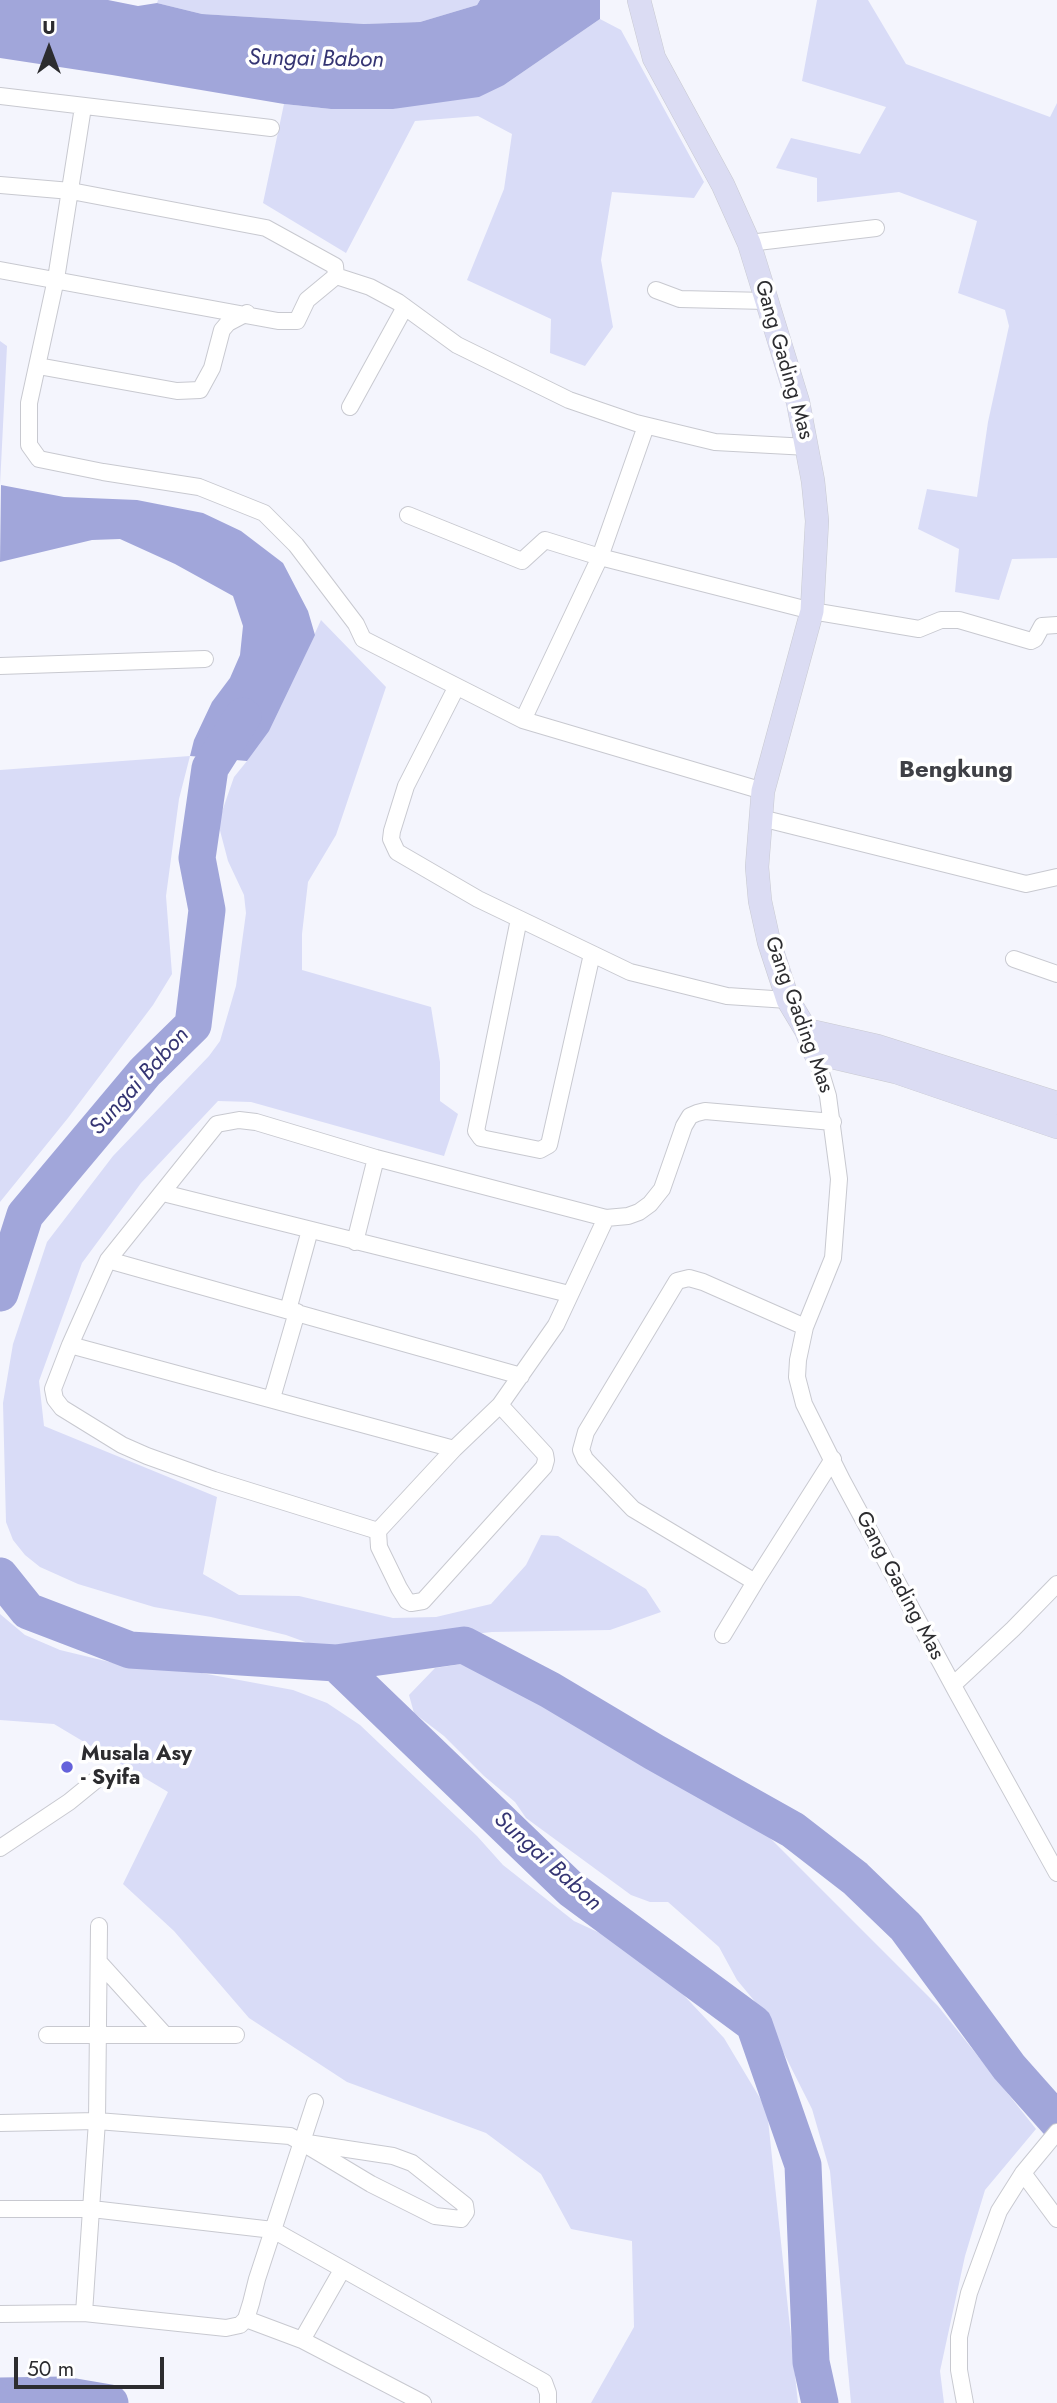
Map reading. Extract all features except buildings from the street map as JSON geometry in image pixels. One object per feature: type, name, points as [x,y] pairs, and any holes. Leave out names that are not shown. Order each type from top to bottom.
[{"type":"street","name":"Gang Gading Mas","points":[[639,0],[654,58],[723,185],[749,243],[798,402],[808,447],[817,521],[812,611],[763,791],[757,867],[760,901],[769,942],[788,999],[806,1030],[815,1053],[828,1096],[834,1122],[839,1178],[834,1258],[805,1327],[797,1377],[804,1404],[953,1685],[1057,1873]]},
{"type":"street","points":[[0,96],[271,128]]},
{"type":"street","points":[[83,107],[56,279],[29,403],[29,444],[39,459],[199,487],[264,513],[296,545],[356,624],[363,639],[523,720],[763,791]]},
{"type":"street","points":[[0,184],[71,191],[266,228],[335,265],[336,276]]},
{"type":"street","points":[[749,243],[876,228]]},
{"type":"street","points":[[0,270],[247,313],[278,321],[297,321],[307,300],[336,276]]},
{"type":"street","points":[[336,276],[370,287],[405,307],[457,345],[569,400],[646,426],[715,442],[808,447]]},
{"type":"street","points":[[656,290],[680,299],[767,301]]},
{"type":"street","points":[[350,407],[405,307]]},
{"type":"street","points":[[38,366],[177,391],[200,390],[212,368],[222,330],[228,323],[247,313]]},
{"type":"street","points":[[523,720],[600,557],[646,426]]},
{"type":"street","points":[[408,515],[522,561],[545,540],[600,557],[812,611],[919,629],[941,620],[958,620],[1027,641],[1035,639],[1042,626],[1057,625]]},
{"type":"street","points":[[0,666],[205,659]]},
{"type":"street","points":[[456,688],[406,786],[392,831],[393,846],[403,857],[519,919],[630,972],[727,996],[788,999]]},
{"type":"street","points":[[761,818],[1026,884],[1057,877]]},
{"type":"street","points":[[519,919],[477,1131],[481,1138],[540,1150],[550,1145],[592,954]]},
{"type":"street","points":[[1014,959],[1057,974]]},
{"type":"street","points":[[806,1030],[877,1046],[1057,1103]]},
{"type":"street","points":[[815,1053],[896,1072],[1057,1127]]},
{"type":"street","points":[[378,1531],[214,1480],[147,1456],[112,1439],[62,1408],[55,1399],[53,1389],[108,1260],[217,1124],[256,1122],[376,1158],[606,1218],[628,1216],[650,1204],[662,1189],[684,1126],[690,1116],[697,1113],[705,1111],[834,1122]]},
{"type":"street","points":[[355,1242],[376,1158]]},
{"type":"street","points":[[163,1194],[569,1294]]},
{"type":"street","points":[[500,1405],[545,1454],[546,1463],[423,1601],[414,1604],[407,1601],[379,1547],[378,1531],[454,1449],[500,1405],[556,1325],[606,1218]]},
{"type":"street","points":[[272,1398],[310,1230]]},
{"type":"street","points":[[108,1260],[521,1376]]},
{"type":"street","points":[[755,1582],[633,1509],[585,1458],[581,1445],[586,1432],[677,1281],[689,1278],[703,1282],[805,1327]]},
{"type":"street","points":[[70,1345],[454,1449]]},
{"type":"street","points":[[723,1635],[833,1459]]},
{"type":"street","points":[[953,1685],[1057,1584]]},
{"type":"street","points":[[0,1848],[69,1802],[96,1780]]},
{"type":"street","points":[[84,2313],[97,2121],[99,1926]]},
{"type":"street","points":[[99,1962],[164,2035]]},
{"type":"street","points":[[47,2035],[236,2035]]},
{"type":"street","points":[[0,2314],[84,2313],[226,2328],[240,2325],[246,2319],[315,2102]]},
{"type":"street","points":[[0,2123],[97,2121],[290,2136],[371,2184],[435,2216],[460,2219],[467,2212],[466,2206],[412,2163],[393,2156],[301,2142]]},
{"type":"street","points":[[965,2403],[958,2370],[959,2337],[970,2293],[999,2211],[1023,2173],[1057,2132]]},
{"type":"street","points":[[1023,2173],[1057,2219]]},
{"type":"street","points":[[0,2209],[92,2209],[273,2230],[544,2382],[548,2403]]},
{"type":"street","points":[[302,2340],[342,2270]]},
{"type":"street","points":[[246,2319],[302,2340],[423,2403]]},
{"type":"shaded area","points":[[158,0],[480,0],[477,5],[420,22],[364,24],[202,14],[157,3]]},
{"type":"shaded area","points":[[817,0],[868,0],[906,64],[1050,117],[1057,103],[1057,558],[1012,559],[999,600],[955,592],[959,549],[918,529],[927,489],[977,497],[988,422],[1009,326],[1005,310],[958,293],[977,221],[899,192],[817,202],[817,178],[776,168],[791,138],[860,154],[886,107],[802,81]]},
{"type":"shaded area","points":[[600,19],[621,30],[704,182],[694,198],[612,192],[601,260],[613,327],[585,366],[550,353],[551,319],[467,280],[504,189],[512,134],[478,116],[415,121],[346,253],[263,203],[284,104],[331,109],[392,109],[504,85]]},
{"type":"shaded area","points":[[0,341],[7,346],[0,485]]},
{"type":"shaded area","points":[[321,620],[386,687],[336,835],[308,882],[302,934],[302,970],[431,1007],[440,1062],[440,1101],[458,1114],[444,1156],[251,1102],[218,1101],[141,1183],[82,1263],[39,1381],[44,1426],[217,1497],[203,1574],[239,1595],[299,1596],[393,1618],[436,1617],[491,1604],[526,1565],[541,1535],[558,1536],[646,1589],[661,1612],[610,1630],[492,1632],[322,1648],[286,1635],[154,1607],[78,1584],[40,1567],[25,1555],[13,1540],[6,1522],[3,1403],[13,1344],[47,1242],[113,1156],[209,1056],[220,1041],[236,986],[246,913],[244,895],[228,861],[218,823],[234,777],[247,761]]},
{"type":"shaded area","points":[[190,756],[179,799],[166,896],[172,974],[153,1005],[68,1118],[0,1202],[0,770]]},
{"type":"shaded area","points":[[0,1614],[25,1635],[60,1650],[118,1664],[180,1669],[293,1690],[327,1703],[360,1725],[477,1836],[503,1865],[574,1921],[645,1954],[724,2038],[767,2110],[798,2403],[591,2403],[634,2327],[632,2241],[571,2229],[541,2174],[486,2133],[347,2082],[249,2018],[174,1931],[123,1884],[168,1792],[54,1724],[0,1720]]},
{"type":"shaded area","points":[[469,1663],[512,1680],[583,1731],[763,1831],[938,2006],[1036,2129],[985,2190],[965,2256],[940,2371],[944,2403],[851,2403],[830,2171],[812,2109],[762,2010],[737,1980],[719,1947],[668,1902],[650,1902],[631,1895],[526,1818],[515,1802],[444,1736],[414,1713],[409,1695],[435,1668]]},
{"type":"water","points":[[0,0],[108,0],[138,6],[157,3],[202,14],[364,24],[420,22],[477,5],[480,0],[600,0],[600,19],[504,85],[479,97],[393,109],[331,109],[284,104],[0,58]]},
{"type":"water","points":[[1,485],[64,497],[137,500],[203,513],[241,531],[283,563],[308,611],[315,635],[269,731],[247,761],[190,756],[194,740],[212,702],[230,678],[240,655],[243,626],[233,596],[175,564],[120,539],[92,540],[0,562]]},
{"type":"waterway","name":"Sungai Babon","points":[[0,1293],[25,1215],[145,1072],[193,1025],[207,910],[197,858],[210,768],[243,716]]},
{"type":"waterway","name":"Sungai Babon","points":[[0,1576],[28,1611],[130,1650],[336,1663],[571,1889],[754,2024],[803,2165],[811,2362],[820,2403]]},
{"type":"waterway","points":[[336,1663],[464,1645],[550,1690],[793,1830],[855,1878],[906,1927],[1009,2067],[1057,2121]]},
{"type":"waterway","points":[[0,2396],[63,2395],[110,2403]]},
{"type":"place","name":"Musala Asy - Syifa","points":[[67,1767]]},
{"type":"district","name":"Bengkung","points":[[956,771]]}]
